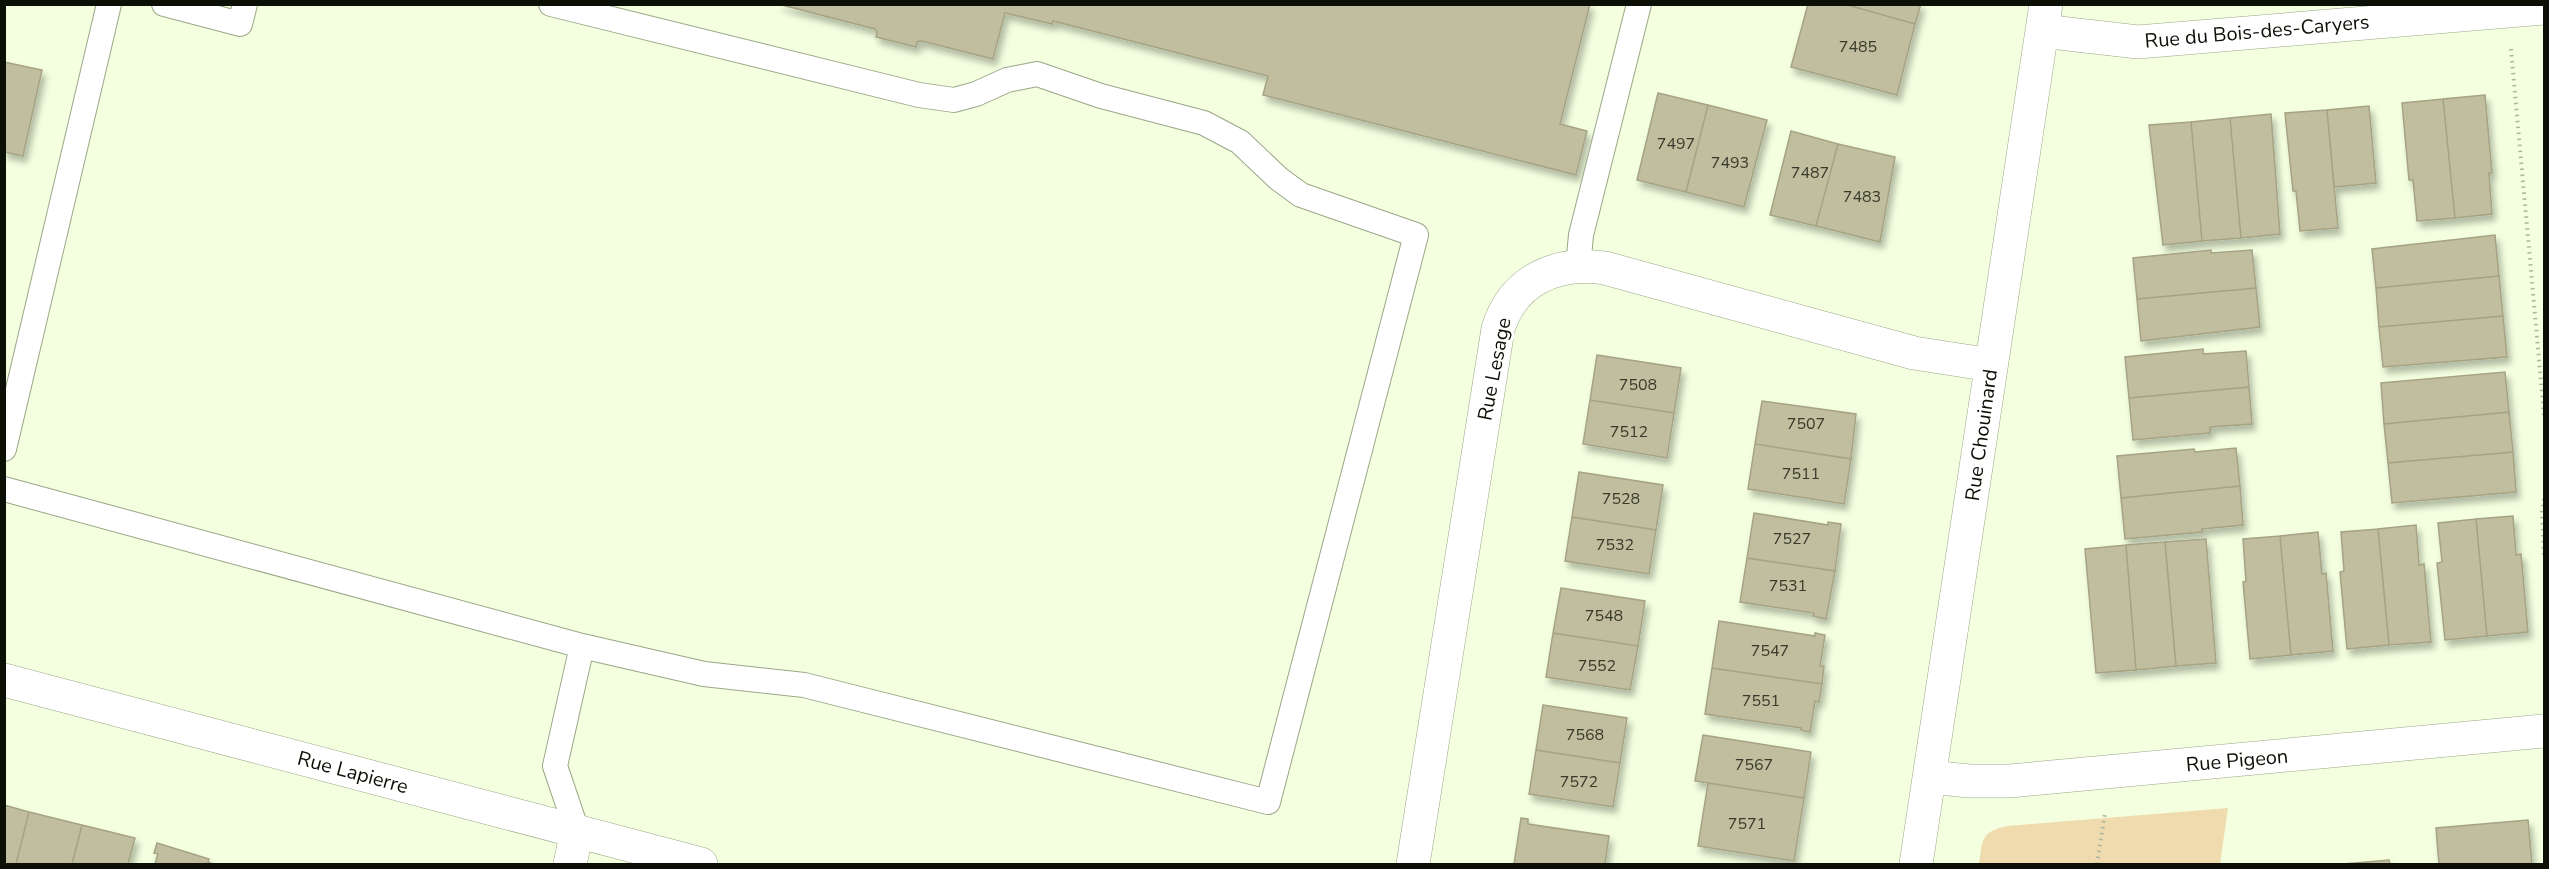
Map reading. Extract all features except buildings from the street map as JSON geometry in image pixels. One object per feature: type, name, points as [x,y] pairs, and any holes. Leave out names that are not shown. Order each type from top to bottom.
[{"type":"street","name":"Rue du Bois-des-Caryers","points":[[2044,18],[2138,42],[2544,8]]},
{"type":"street","name":"Rue Chouinard","points":[[1916,864],[2044,18]]},
{"type":"street","name":"Rue Lesage","points":[[1413,864],[1498,329],[1502,315],[1519,291],[1546,274],[1578,267],[1605,268],[1914,353],[1991,365]]},
{"type":"street","name":"Rue Lapierre","points":[[4,680],[702,864]]},
{"type":"street","name":"Rue Pigeon","points":[[1930,777],[2010,782],[2544,731]]},
{"type":"street","points":[[570,864],[577,831]]},
{"type":"lane","points":[[4,448],[109,4]]},
{"type":"lane","points":[[164,4],[240,24],[245,4]]},
{"type":"lane","points":[[4,489],[582,646],[704,674],[804,685],[1268,802],[1416,236],[1301,195],[1279,179],[1240,142],[1204,123],[1101,96],[1037,74],[1007,80],[976,94],[954,100],[919,95],[551,4]]},
{"type":"lane","points":[[1578,267],[1581,235],[1639,4]]},
{"type":"lane","points":[[577,831],[555,766],[582,646]]},
{"type":"path","points":[[2511,48],[2544,415]]},
{"type":"path","points":[[2544,499],[2542,512],[2544,555]]},
{"type":"path","points":[[2097,864],[2105,813]]},
{"type":"shaded area","points":[[2228,808],[2220,864],[1979,864],[1984,838],[1998,828]]}]
